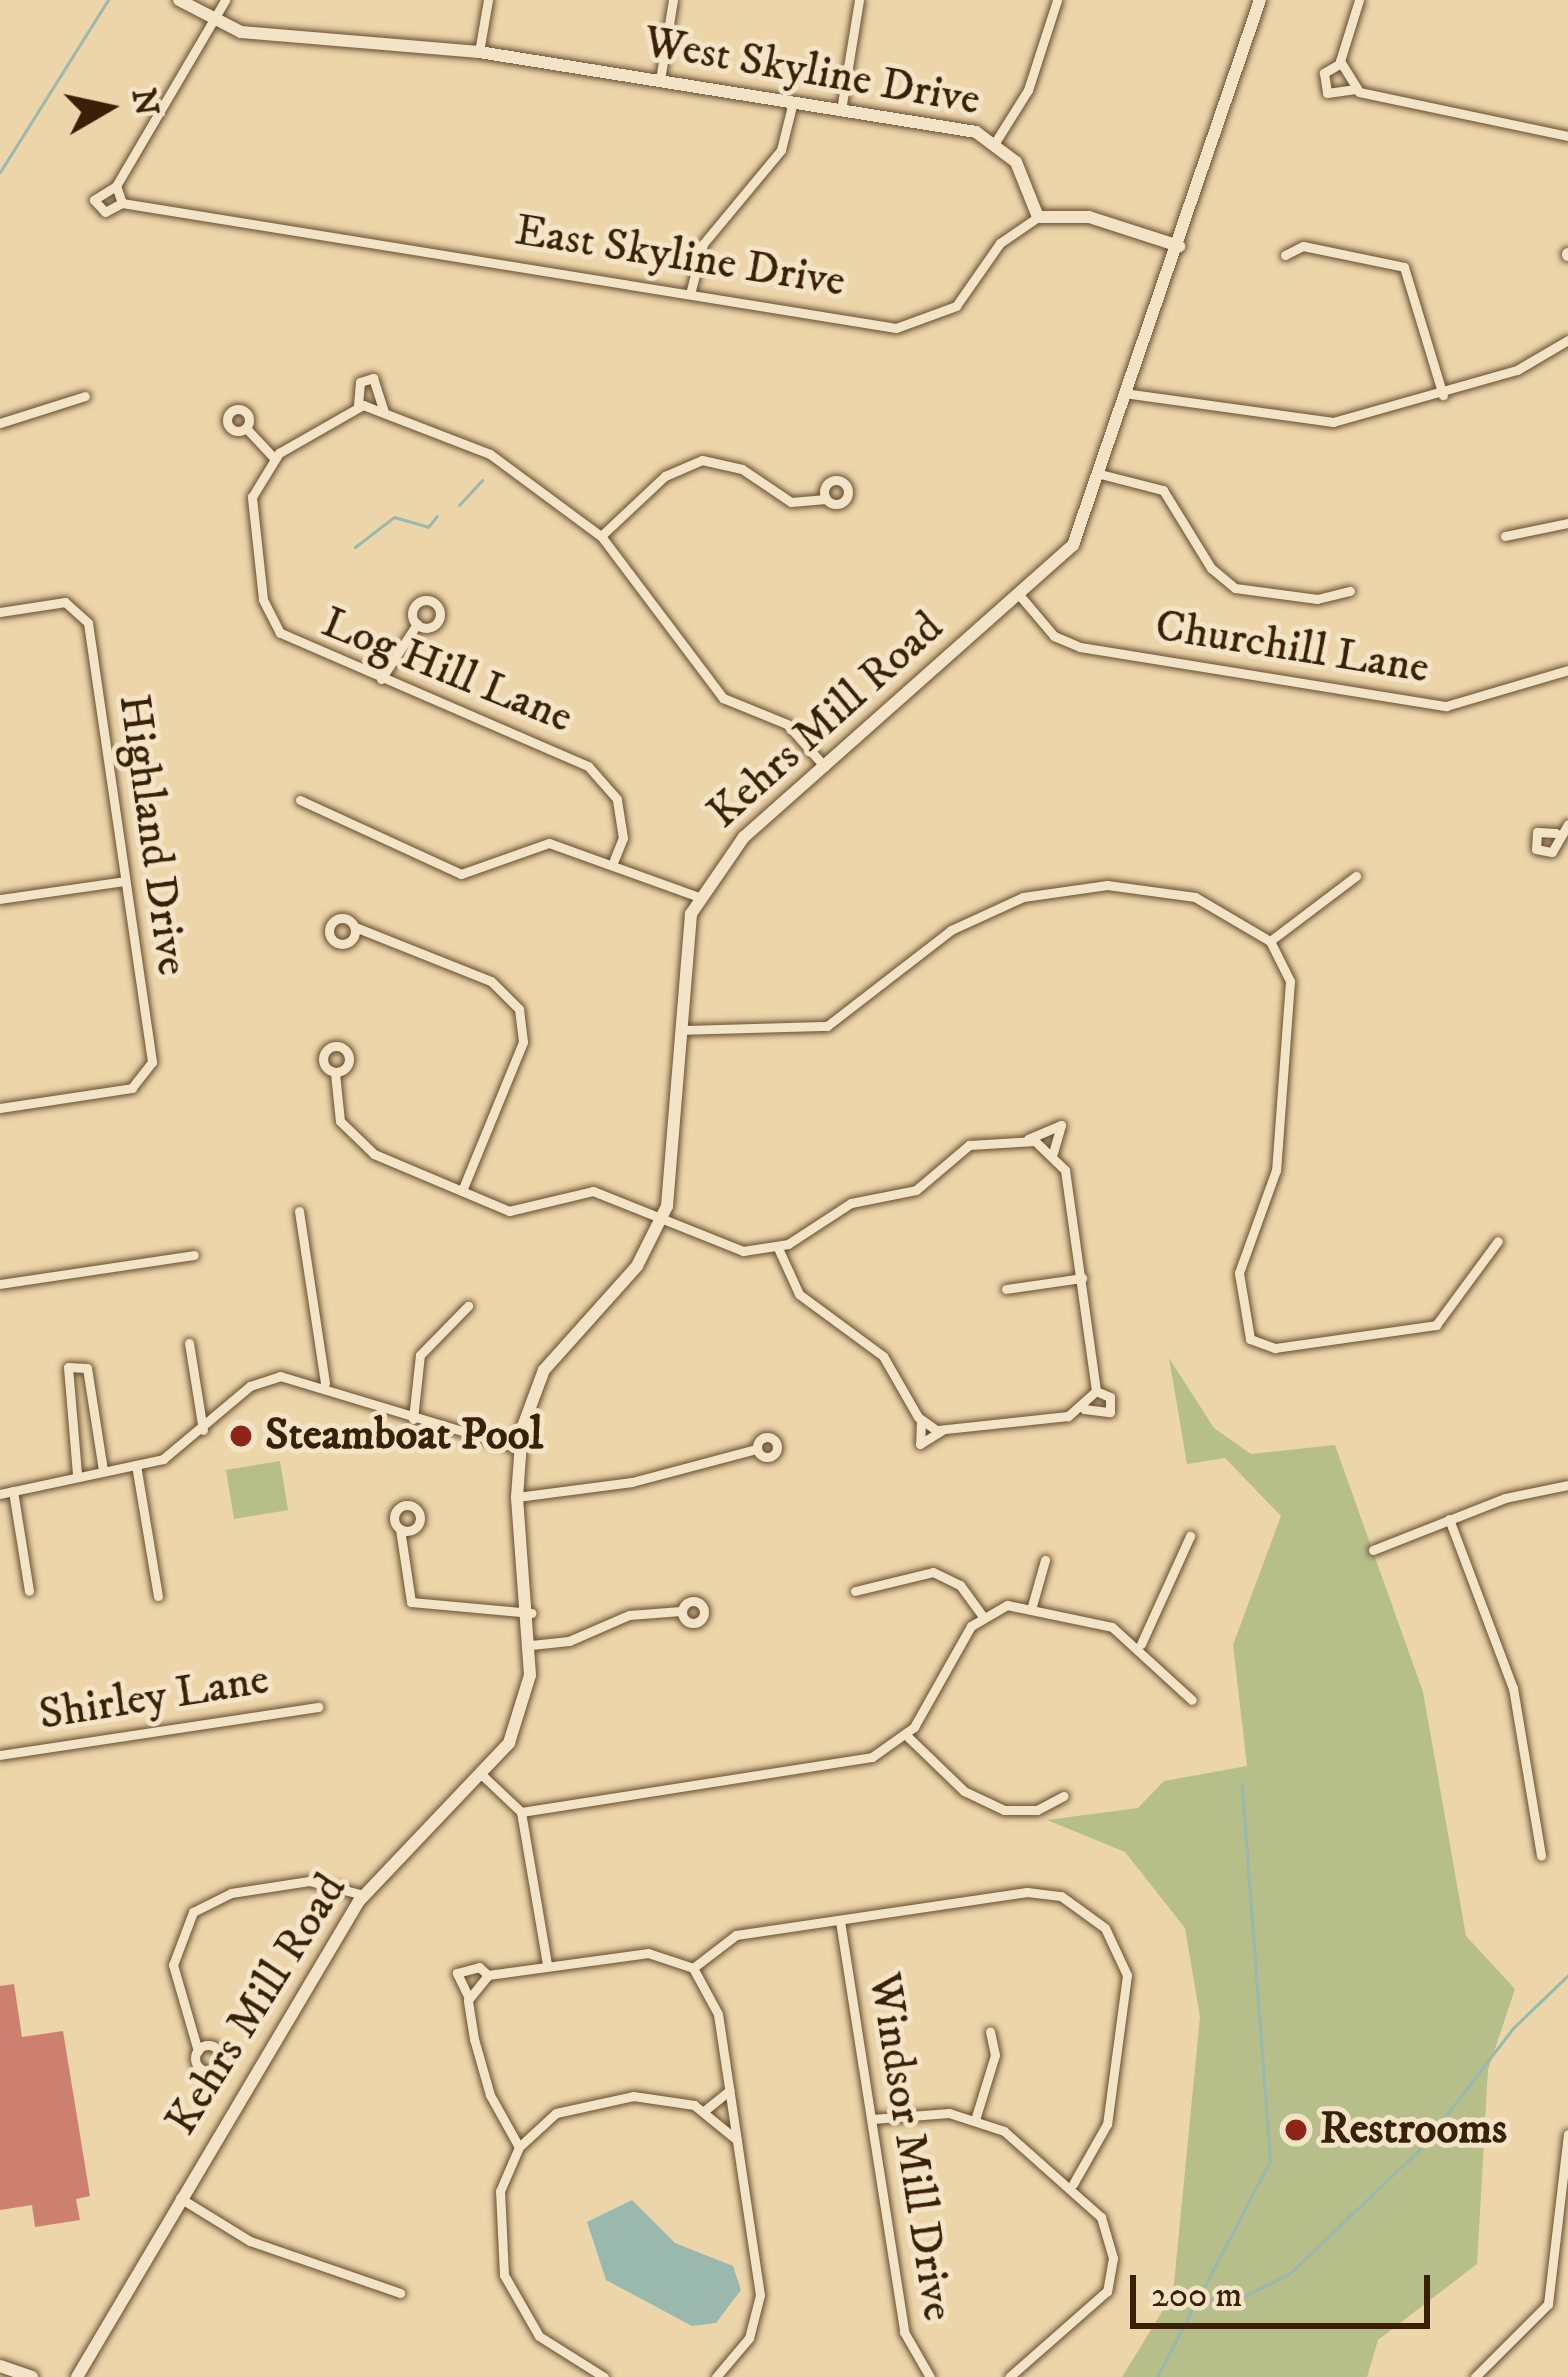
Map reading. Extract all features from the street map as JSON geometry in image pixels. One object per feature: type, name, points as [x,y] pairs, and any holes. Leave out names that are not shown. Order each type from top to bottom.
[{"type":"street","name":"West Skyline Drive","points":[[179,0],[241,32],[479,52],[841,110],[996,141],[1016,162],[1038,217]]},
{"type":"street","points":[[116,186],[122,202],[105,212],[94,200],[116,186],[224,0]]},
{"type":"street","points":[[479,52],[488,0]]},
{"type":"street","points":[[660,80],[673,0]]},
{"type":"street","points":[[841,110],[859,0]]},
{"type":"street","points":[[996,141],[1028,90],[1058,0]]},
{"type":"street","name":"Kehrs Mill Road","points":[[77,2377],[364,1895],[482,1774],[517,1728],[531,1645],[517,1497],[518,1448],[544,1370],[638,1266],[663,1217],[677,1168],[683,949],[699,897],[744,837],[1022,597],[1073,545],[1104,475],[1260,0]]},
{"type":"street","points":[[1356,89],[1341,63],[1359,0]]},
{"type":"street","points":[[1341,63],[1324,73],[1327,93],[1356,89],[1568,136]]},
{"type":"street","points":[[690,294],[703,244],[781,150],[793,102]]},
{"type":"street","name":"East Skyline Drive","points":[[122,202],[896,328],[928,322],[956,306],[1000,243],[1038,217]]},
{"type":"street","points":[[1038,217],[1089,217],[1179,246]]},
{"type":"street","points":[[1285,255],[1304,246],[1404,267],[1443,395]]},
{"type":"street","points":[[1131,394],[1333,422],[1443,395],[1535,363],[1568,340]]},
{"type":"street","points":[[358,405],[360,382],[373,378],[384,411]]},
{"type":"street","points":[[0,423],[85,396]]},
{"type":"street","points":[[247,428],[273,457],[358,405],[490,454],[601,536],[723,698],[790,727],[825,767]]},
{"type":"street","name":"Log Hill Lane","points":[[273,457],[252,497],[271,622],[306,651],[602,775],[622,818],[614,860]]},
{"type":"street","points":[[601,536],[664,476],[702,460],[742,469],[791,502],[826,499]]},
{"type":"street","points":[[1104,475],[1163,490],[1210,568],[1234,588],[1317,599],[1350,591]]},
{"type":"street","points":[[1504,536],[1568,523]]},
{"type":"street","name":"Churchill Lane","points":[[1022,597],[1054,636],[1080,647],[1446,706],[1568,670]]},
{"type":"street","name":"Highland Drive","points":[[0,612],[75,605],[88,623],[152,1062],[146,1078],[132,1088],[0,1108]]},
{"type":"street","points":[[381,679],[417,625]]},
{"type":"street","points":[[300,800],[461,874],[549,843],[614,860],[699,897]]},
{"type":"street","points":[[1556,833],[1568,824]]},
{"type":"street","points":[[1270,941],[1357,876]]},
{"type":"street","points":[[0,899],[125,880]]},
{"type":"street","points":[[681,1030],[827,1026],[980,913],[1068,887],[1196,897],[1270,941],[1290,998],[1276,1170],[1239,1273],[1246,1333],[1275,1348],[1436,1325],[1498,1241]]},
{"type":"street","points":[[355,927],[490,981],[519,1009],[523,1042],[462,1191]]},
{"type":"street","points":[[335,1072],[340,1120],[357,1144],[462,1191],[516,1212],[593,1191],[743,1250],[778,1247],[851,1203],[916,1190],[969,1145],[1028,1139],[1061,1125],[1053,1153]]},
{"type":"street","points":[[778,1247],[799,1294],[883,1356],[920,1420],[920,1444],[942,1430],[1090,1400],[1082,1277],[1065,1170],[1053,1153],[1028,1139]]},
{"type":"street","points":[[298,1211],[325,1383]]},
{"type":"street","points":[[0,1284],[194,1255]]},
{"type":"street","points":[[1006,1289],[1082,1277]]},
{"type":"street","points":[[413,1419],[420,1355],[468,1306]]},
{"type":"street","points":[[189,1343],[203,1430]]},
{"type":"street","points":[[77,1474],[68,1367],[87,1368],[104,1470]]},
{"type":"street","points":[[0,1494],[136,1465],[203,1430],[268,1378],[325,1383],[413,1419],[518,1448]]},
{"type":"street","points":[[920,1420],[942,1430]]},
{"type":"street","points":[[517,1497],[632,1482],[756,1449]]},
{"type":"street","points":[[136,1465],[158,1596]]},
{"type":"street","points":[[1373,1550],[1449,1519],[1568,1485]]},
{"type":"street","points":[[13,1491],[29,1591]]},
{"type":"street","points":[[1449,1519],[1513,1688],[1540,1856]]},
{"type":"street","points":[[400,1529],[411,1602],[531,1613]]},
{"type":"street","points":[[1141,1644],[1190,1536]]},
{"type":"street","points":[[1032,1606],[1045,1560]]},
{"type":"street","points":[[855,1591],[934,1572],[960,1585],[982,1615]]},
{"type":"street","points":[[521,1812],[856,1762],[906,1735],[982,1615],[1032,1606],[1141,1644],[1192,1700]]},
{"type":"street","points":[[531,1645],[568,1641],[629,1615],[681,1611]]},
{"type":"street","name":"Shirley Lane","points":[[0,1755],[318,1707]]},
{"type":"street","points":[[906,1735],[964,1791],[1004,1810],[1037,1810],[1063,1796]]},
{"type":"street","points":[[482,1774],[521,1812],[547,1964]]},
{"type":"street","points":[[198,2050],[173,1965],[193,1912],[221,1895],[309,1881],[364,1895]]},
{"type":"street","points":[[693,1968],[736,1934],[1027,1892],[1061,1896],[1106,1928],[1127,1976],[1125,2018],[1107,2125],[1072,2184]]},
{"type":"street","name":"Windsor Mill Drive","points":[[840,1921],[904,2332],[930,2377]]},
{"type":"street","points":[[469,1998],[488,1975],[547,1964],[648,1954],[693,1968],[718,2014],[759,2307],[743,2348],[716,2377]]},
{"type":"street","points":[[488,1975],[479,1967],[458,1973],[469,1998],[483,2077],[519,2147]]},
{"type":"street","points":[[975,2120],[995,2055],[990,2032]]},
{"type":"street","points":[[704,2111],[730,2090]]},
{"type":"street","points":[[604,2377],[539,2336],[509,2290],[500,2191],[519,2147],[533,2128],[605,2098],[704,2111],[737,2140]]},
{"type":"street","points":[[872,2120],[931,2112],[975,2120],[1072,2184],[1101,2218],[1114,2274],[1098,2302],[1009,2377]]},
{"type":"street","points":[[505,2120],[533,2128]]},
{"type":"street","points":[[1475,2377],[1548,2304],[1568,2134]]},
{"type":"street","points":[[181,2198],[250,2241],[400,2293]]},
{"type":"street","points":[[0,2366],[32,2377]]},
{"type":"green space","points":[[1169,1358],[1214,1428],[1251,1454],[1335,1445],[1423,1692],[1466,1936],[1515,1989],[1488,2070],[1477,2264],[1378,2340],[1367,2377],[1122,2377],[1173,2294],[1200,2017],[1185,1928],[1125,1852],[1047,1820],[1138,1808],[1164,1781],[1247,1766],[1233,1645],[1281,1516],[1225,1458],[1187,1464]]},
{"type":"green space","points":[[280,1461],[288,1510],[234,1519],[226,1470]]},
{"type":"water","points":[[632,2200],[675,2243],[733,2266],[741,2290],[716,2323],[692,2326],[606,2280],[587,2222]]},
{"type":"building","points":[[14,1984],[22,2037],[63,2031],[90,2196],[76,2199],[80,2220],[35,2227],[32,2205],[0,2210],[0,1986]]},
{"type":"waterway","points":[[0,172],[108,0]]},
{"type":"waterway","points":[[459,505],[482,480]]},
{"type":"waterway","points":[[355,547],[394,517],[428,527],[437,516]]},
{"type":"waterway","points":[[1157,2377],[1270,2161],[1242,1785]]},
{"type":"waterway","points":[[1197,2305],[1224,2295],[1234,2301],[1289,2274],[1421,2148],[1513,2028],[1568,1975]]},
{"type":"place","name":"Steamboat Pool","points":[[241,1436]]},
{"type":"place","name":"Restrooms","points":[[1296,2130]]}]
